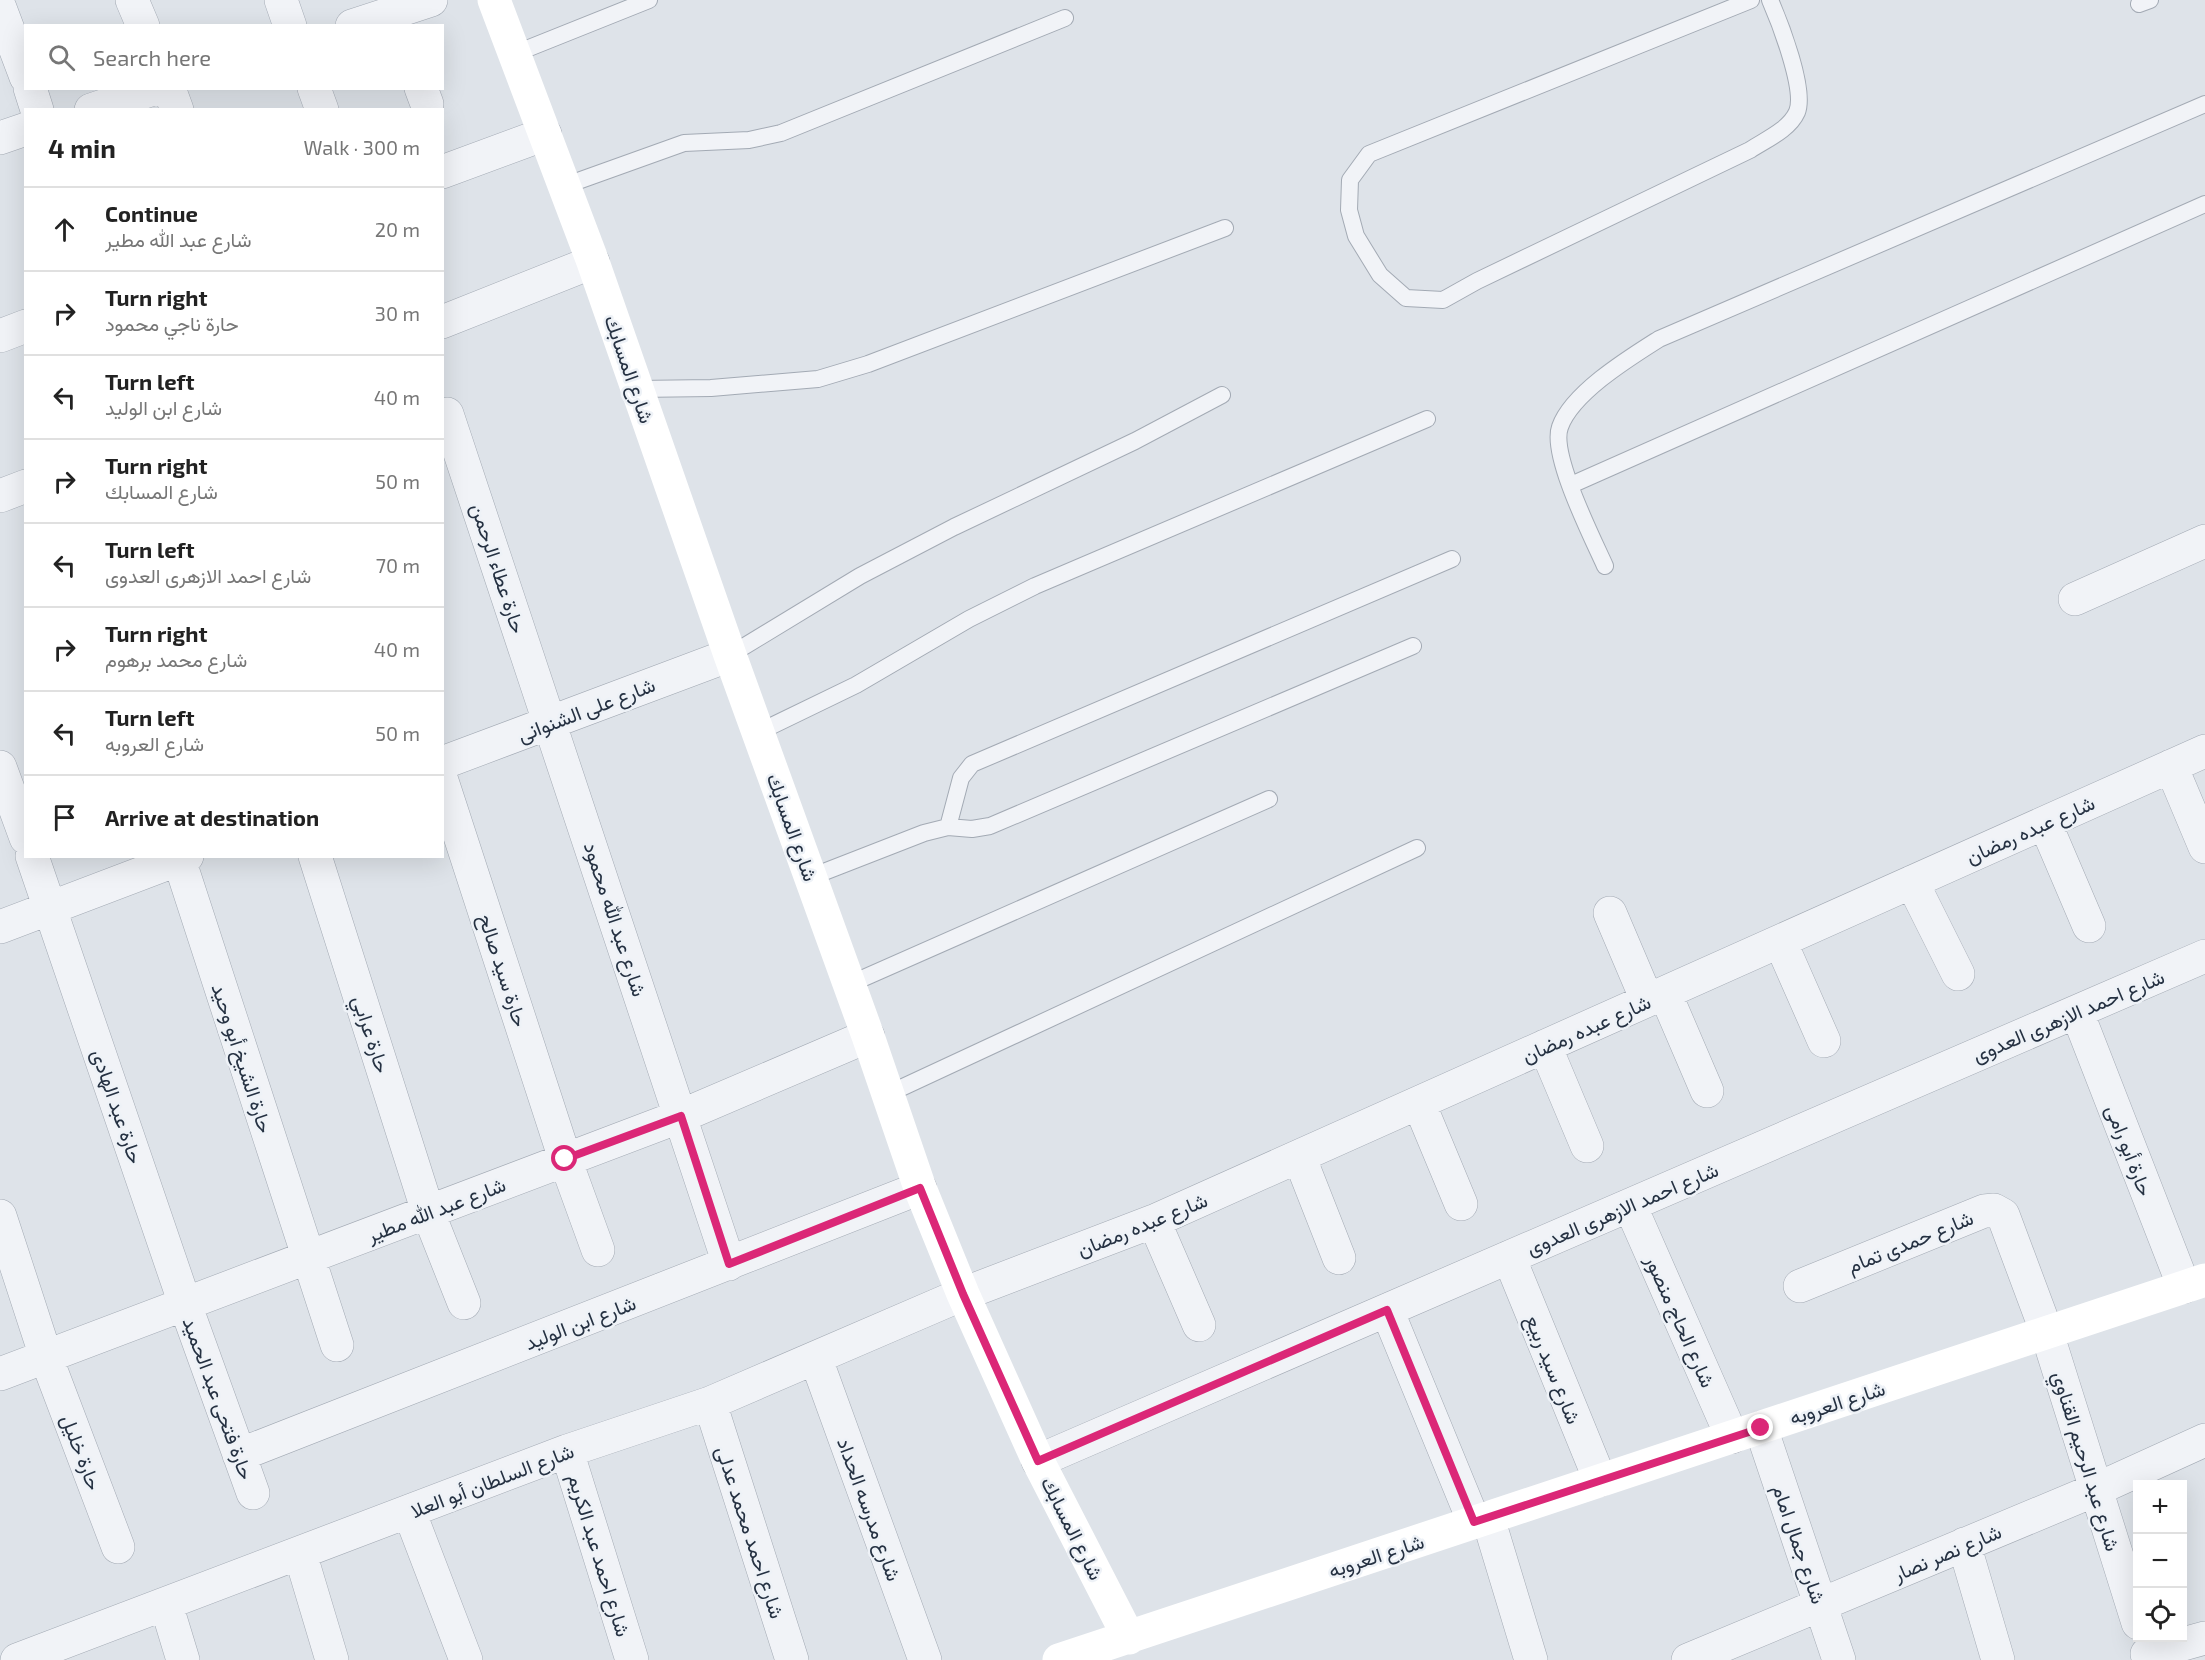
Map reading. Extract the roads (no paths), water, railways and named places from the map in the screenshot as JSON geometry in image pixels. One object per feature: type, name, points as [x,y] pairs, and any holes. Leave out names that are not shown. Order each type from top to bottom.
[{"type":"street","points":[[132,0],[142,24]]},
{"type":"street","points":[[281,0],[289,24]]},
{"type":"street","points":[[363,24],[392,19],[431,0]]},
{"type":"street","name":"شارع المسابك","points":[[494,0],[593,262],[730,655],[850,984],[920,1188],[963,1294],[1120,1647]]},
{"type":"street","points":[[0,8],[24,72]]},
{"type":"street","points":[[31,90],[36,108]]},
{"type":"street","points":[[97,108],[150,90]]},
{"type":"street","points":[[170,90],[176,108]]},
{"type":"street","points":[[315,90],[321,108]]},
{"type":"street","points":[[0,138],[24,130]]},
{"type":"street","points":[[444,171],[545,134]]},
{"type":"street","points":[[444,321],[593,262]]},
{"type":"street","points":[[0,336],[24,327]]},
{"type":"street","name":"حارة عطاء الرحمن","points":[[447,414],[550,722]]},
{"type":"street","points":[[0,496],[24,487]]},
{"type":"street","points":[[2075,599],[2205,541]]},
{"type":"street","name":"شارع على الشنوانى","points":[[444,762],[730,655]]},
{"type":"street","name":"شارع عبد الله محمود","points":[[550,722],[729,1264]]},
{"type":"street","name":"شارع عبده رمضان","points":[[963,1294],[1154,1221],[2205,751]]},
{"type":"street","points":[[0,766],[24,832]]},
{"type":"street","points":[[2171,766],[2205,848]]},
{"type":"street","name":"حارة سيد صالح","points":[[444,787],[565,1159],[598,1250]]},
{"type":"street","points":[[2045,823],[2089,926]]},
{"type":"street","name":"حارة عبد الهادى","points":[[33,858],[185,1304]]},
{"type":"street","points":[[0,927],[181,858]]},
{"type":"street","name":"حارة الشيخ أبو وحيد","points":[[181,858],[337,1345]]},
{"type":"street","name":"حارة عرابي","points":[[316,858],[428,1212],[464,1303]]},
{"type":"street","points":[[1912,882],[1958,974]]},
{"type":"street","points":[[1610,913],[1707,1090]]},
{"type":"street","points":[[1780,941],[1824,1041]]},
{"type":"street","name":"شارع احمد الازهرى العدوى","points":[[1038,1461],[2205,956]]},
{"type":"street","name":"حارة أبو رامى","points":[[2077,1012],[2194,1284]]},
{"type":"street","name":"شارع عبد الله مطير","points":[[0,1374],[681,1116],[868,1036]]},
{"type":"street","points":[[1545,1046],[1587,1146]]},
{"type":"street","points":[[1419,1103],[1461,1204]]},
{"type":"street","points":[[1299,1156],[1339,1258]]},
{"type":"street","name":"شارع ابن الوليد","points":[[239,1455],[920,1188]]},
{"type":"street","name":"شارع الحاج منصور","points":[[1630,1205],[1746,1432]]},
{"type":"street","name":"شارع حمدى تمام","points":[[1800,1286],[1984,1211],[1994,1210],[2003,1215],[2006,1220],[2047,1333]]},
{"type":"street","name":"حارة خليل","points":[[0,1216],[46,1357],[118,1547]]},
{"type":"street","points":[[1154,1221],[1198,1325]]},
{"type":"street","name":"شارع سيد ربيع","points":[[1509,1257],[1600,1480]]},
{"type":"street","name":"شارع العروبه","points":[[1059,1660],[1120,1647],[1481,1520],[2194,1284]]},
{"type":"street","name":"شارع السلطان أبو العلا","points":[[38,1656],[166,1604],[567,1451],[711,1403],[963,1294]]},
{"type":"street","name":"حارة فتحى عبد الحميد","points":[[185,1304],[253,1493]]},
{"type":"street","points":[[1387,1310],[1481,1520],[1531,1660]]},
{"type":"street","name":"شارع عبد الرحيم القناوي","points":[[2047,1333],[2133,1608]]},
{"type":"street","name":"شارع مدرسه الحداد","points":[[816,1359],[925,1660]]},
{"type":"street","name":"شارع احمد محمد عدلى","points":[[711,1403],[792,1660]]},
{"type":"street","name":"شارع جمال امام","points":[[1746,1432],[1821,1605],[1839,1660]]},
{"type":"street","name":"شارع نصر نصار","points":[[1693,1659],[2095,1490],[2205,1440]]},
{"type":"street","name":"شارع احمد عبد الكريم","points":[[567,1451],[632,1660]]},
{"type":"street","points":[[409,1511],[466,1660]]},
{"type":"street","points":[[1964,1544],[1998,1660]]},
{"type":"street","points":[[300,1553],[332,1660]]},
{"type":"street","points":[[166,1604],[183,1660]]},
{"type":"street","points":[[2146,1651],[2205,1638]]},
{"type":"lane","points":[[514,54],[649,0]]},
{"type":"lane","points":[[1751,0],[1369,154],[1350,180],[1349,210],[1356,236],[1380,275],[1406,298],[1443,300],[1477,281],[1750,150],[1788,125],[1797,111],[1798,86],[1782,28],[1770,0]]},
{"type":"lane","points":[[564,186],[684,143],[749,140],[781,133],[1065,18]]},
{"type":"lane","points":[[1605,566],[1570,485],[1560,454],[1559,428],[1572,405],[1624,360],[1659,339],[2205,104]]},
{"type":"lane","points":[[1570,485],[2205,204]]},
{"type":"lane","points":[[637,389],[711,388],[818,379],[868,364],[1225,228]]},
{"type":"lane","points":[[730,655],[860,576],[933,538],[1136,441],[1222,395]]},
{"type":"lane","points":[[759,732],[856,685],[958,625],[1035,586],[1426,419]]},
{"type":"lane","points":[[948,827],[961,778],[972,764],[1452,559]]},
{"type":"lane","points":[[811,878],[924,833],[948,827],[990,826],[1413,646]]},
{"type":"lane","points":[[850,984],[1269,799]]},
{"type":"lane","points":[[888,1094],[1417,848]]}]
